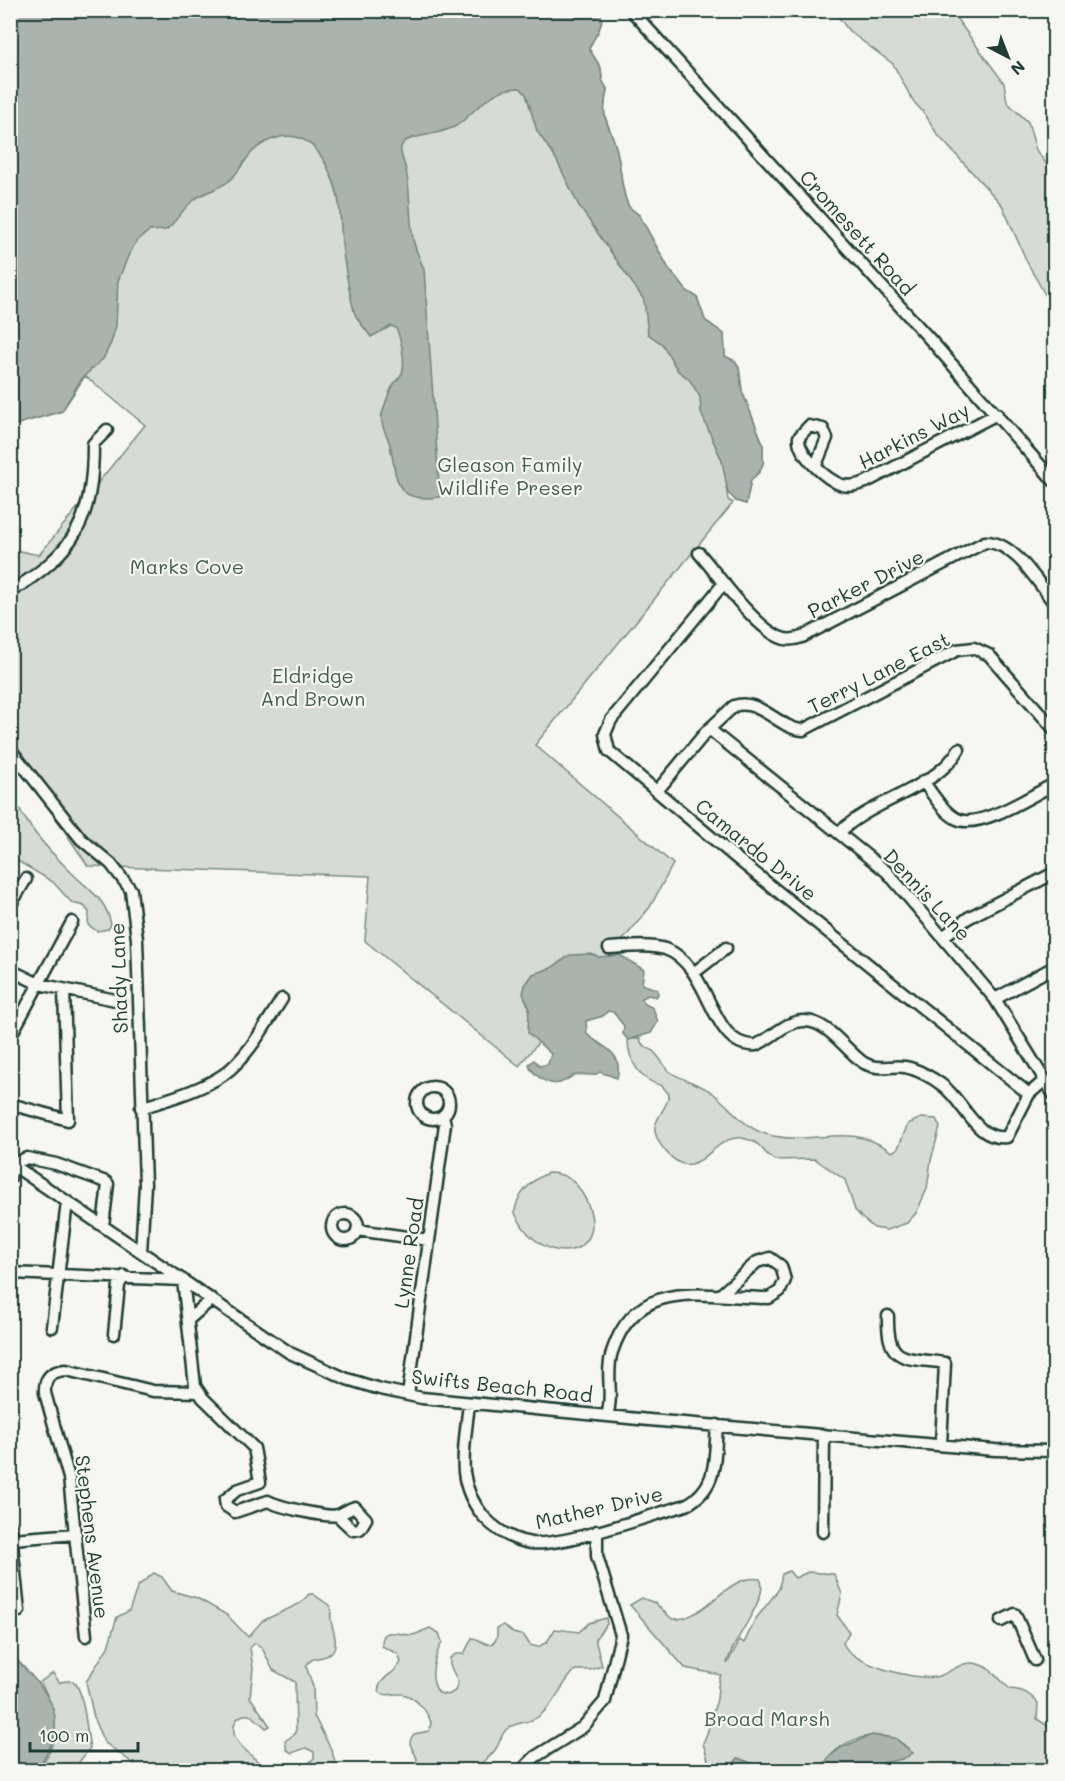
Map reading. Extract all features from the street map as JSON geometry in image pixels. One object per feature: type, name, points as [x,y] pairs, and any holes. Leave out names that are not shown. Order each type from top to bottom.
[{"type":"street","name":"Cromesett Road","points":[[631,10],[997,414],[1054,481]]},
{"type":"street","name":"Harkins Way","points":[[816,465],[836,482],[857,485],[997,414]]},
{"type":"street","points":[[10,592],[61,553],[79,527],[90,499],[93,444],[107,430]]},
{"type":"street","name":"Parker Drive","points":[[699,553],[768,630],[780,638],[793,640],[985,542],[994,542],[1006,547],[1054,603]]},
{"type":"street","name":"Camardo Drive","points":[[724,583],[607,728],[605,739],[609,751],[1029,1094]]},
{"type":"street","name":"Terry Lane East","points":[[657,791],[709,729],[730,709],[739,704],[754,706],[789,727],[803,730],[957,650],[974,648],[989,655],[1054,729]]},
{"type":"street","name":"Dennis Lane","points":[[709,729],[887,872],[944,936],[995,999],[1054,1095]]},
{"type":"street","name":"Shady Lane","points":[[10,749],[81,839],[111,864],[131,890],[137,939],[145,1185],[141,1252]]},
{"type":"street","points":[[838,833],[855,817],[948,765],[958,749]]},
{"type":"street","points":[[922,781],[955,818],[968,823],[995,814],[1054,784]]},
{"type":"street","points":[[944,936],[968,918],[1054,873]]},
{"type":"street","points":[[10,906],[26,879]]},
{"type":"street","points":[[10,1037],[72,922]]},
{"type":"street","points":[[609,948],[648,947],[666,950],[695,972],[724,1029],[736,1041],[756,1045],[790,1023],[798,1021],[815,1023],[865,1063],[885,1069],[904,1067],[942,1085],[960,1102],[983,1133],[992,1137],[1007,1137],[1029,1094],[1045,1080]]},
{"type":"street","points":[[695,972],[726,948]]},
{"type":"street","points":[[995,999],[1054,967]]},
{"type":"street","points":[[10,970],[39,984],[120,1001]]},
{"type":"street","points":[[10,1104],[68,1120],[64,990]]},
{"type":"street","points":[[141,1108],[202,1086],[224,1074],[252,1044],[282,999]]},
{"type":"street","name":"Lynne Road","points":[[408,1395],[446,1124],[443,1116]]},
{"type":"street","points":[[10,1178],[11,1163],[27,1158],[85,1173],[108,1184],[103,1226]]},
{"type":"street","name":"Swifts Beach Road","points":[[11,1163],[290,1353],[347,1379],[408,1395],[469,1403],[941,1446],[1054,1451]]},
{"type":"street","points":[[52,1327],[67,1202]]},
{"type":"street","points":[[357,1230],[429,1240]]},
{"type":"street","points":[[607,1416],[612,1402],[611,1355],[620,1332],[635,1314],[653,1300],[680,1294],[769,1298],[780,1291],[785,1280],[781,1266],[770,1258],[757,1262],[720,1295]]},
{"type":"street","points":[[10,1273],[183,1280],[189,1350],[195,1386],[254,1448],[260,1482],[268,1501],[276,1506],[337,1515]]},
{"type":"street","points":[[114,1334],[118,1285],[124,1276]]},
{"type":"street","points":[[188,1320],[212,1299]]},
{"type":"street","points":[[888,1316],[887,1340],[892,1350],[901,1356],[945,1363],[941,1446]]},
{"type":"street","name":"Stephens Avenue","points":[[86,1636],[68,1471],[45,1393],[45,1384],[55,1371],[66,1370],[153,1391],[199,1392]]},
{"type":"street","name":"Mather Drive","points":[[469,1403],[464,1471],[468,1491],[478,1510],[493,1527],[512,1539],[533,1543],[550,1543],[597,1531],[686,1505],[699,1498],[708,1487],[712,1475],[717,1425]]},
{"type":"street","points":[[823,1532],[824,1435]]},
{"type":"street","points":[[260,1482],[237,1490],[225,1500],[226,1506],[234,1512],[268,1501]]},
{"type":"street","points":[[10,1525],[20,1611]]},
{"type":"street","points":[[522,1770],[535,1757],[583,1727],[605,1701],[621,1635],[597,1556],[597,1531]]},
{"type":"street","points":[[12,1539],[76,1534]]},
{"type":"street","points":[[1001,1621],[1016,1614],[1035,1659]]},
{"type":"green space","points":[[461,10],[600,11],[602,21],[589,49],[601,68],[602,80],[607,89],[605,118],[617,151],[626,200],[629,207],[639,215],[669,269],[687,291],[697,297],[705,320],[724,334],[725,356],[735,361],[739,368],[742,391],[763,444],[763,463],[760,471],[751,480],[746,504],[736,501],[726,486],[728,500],[733,503],[535,745],[673,864],[650,907],[519,1066],[365,941],[370,876],[88,866],[11,752],[10,549],[39,555],[145,425],[85,376],[62,411],[11,426],[11,271]]},
{"type":"green space","points":[[834,11],[951,11],[1004,83],[1007,102],[1028,122],[1036,150],[1054,174],[1054,311],[1027,262],[1002,205],[937,134],[925,114],[913,101],[893,64],[849,31]]},
{"type":"green space","points":[[11,785],[20,810],[36,834],[102,902],[111,925],[108,929],[97,931],[88,925],[89,912],[84,906],[72,903],[53,882],[11,857]]},
{"type":"green space","points":[[640,1038],[642,1044],[655,1053],[669,1071],[709,1090],[747,1125],[773,1136],[805,1138],[848,1136],[877,1143],[892,1152],[898,1148],[908,1124],[921,1118],[936,1119],[940,1127],[931,1160],[927,1189],[916,1213],[907,1223],[887,1230],[874,1228],[855,1210],[845,1180],[815,1159],[775,1160],[754,1142],[742,1138],[731,1139],[721,1144],[694,1163],[685,1164],[675,1160],[661,1146],[655,1130],[669,1094],[661,1085],[647,1080],[642,1075],[630,1055],[628,1040]]},
{"type":"green space","points":[[548,1173],[564,1176],[576,1184],[591,1214],[591,1231],[585,1243],[573,1250],[559,1250],[543,1245],[528,1233],[515,1213],[521,1194],[537,1179]]},
{"type":"green space","name":"Broad Marsh","points":[[789,1571],[795,1578],[808,1572],[834,1574],[842,1594],[837,1615],[849,1632],[843,1643],[848,1651],[858,1658],[898,1673],[925,1677],[940,1676],[960,1665],[978,1664],[992,1671],[1010,1689],[1029,1694],[1038,1703],[1037,1719],[1054,1730],[1054,1770],[865,1770],[875,1764],[912,1753],[894,1739],[873,1736],[851,1741],[841,1747],[820,1769],[764,1768],[749,1763],[731,1765],[729,1770],[711,1770],[703,1743],[716,1703],[721,1675],[685,1668],[630,1605],[642,1598],[655,1603],[672,1619],[684,1618],[696,1613],[737,1583],[748,1579],[760,1579],[762,1587],[760,1596],[727,1664],[740,1640],[744,1643],[755,1620],[779,1589],[782,1574]]},
{"type":"green space","points":[[154,1573],[162,1577],[172,1591],[197,1598],[227,1615],[248,1637],[262,1621],[301,1603],[309,1594],[313,1594],[330,1606],[335,1640],[334,1649],[326,1656],[312,1660],[306,1666],[313,1687],[314,1716],[332,1751],[337,1770],[302,1770],[314,1758],[314,1752],[306,1748],[292,1753],[287,1750],[285,1741],[296,1733],[295,1682],[273,1670],[262,1648],[255,1643],[250,1648],[253,1668],[250,1697],[270,1726],[266,1728],[252,1716],[244,1715],[236,1720],[234,1735],[243,1748],[265,1770],[142,1770],[104,1742],[95,1722],[86,1682],[108,1647],[117,1617],[129,1611],[138,1586]]},
{"type":"green space","points":[[606,1618],[607,1624],[595,1639],[602,1666],[590,1670],[575,1670],[544,1712],[534,1719],[508,1728],[489,1757],[480,1764],[459,1771],[413,1770],[417,1759],[410,1744],[411,1738],[414,1734],[429,1731],[431,1723],[422,1706],[410,1697],[378,1691],[382,1682],[401,1662],[398,1654],[382,1646],[385,1635],[392,1633],[412,1635],[430,1628],[439,1633],[442,1642],[434,1661],[433,1681],[439,1693],[448,1695],[455,1691],[458,1682],[450,1665],[450,1658],[456,1654],[464,1654],[472,1638],[492,1644],[497,1637],[497,1628],[504,1625],[513,1633],[524,1636],[530,1645],[538,1647],[547,1642],[555,1629],[579,1632],[589,1623]]},
{"type":"green space","points":[[53,1673],[59,1682],[73,1681],[80,1692],[90,1748],[73,1770],[37,1770],[51,1749],[54,1738],[54,1716],[40,1682]]},
{"type":"shaded area","points":[[600,10],[602,21],[589,49],[601,68],[602,80],[607,89],[605,118],[617,151],[626,200],[629,207],[639,215],[669,269],[687,291],[697,297],[705,320],[724,334],[725,356],[735,361],[739,368],[742,391],[763,444],[763,463],[760,471],[751,480],[746,504],[736,501],[728,493],[722,461],[701,413],[700,397],[689,379],[678,371],[662,344],[648,334],[644,300],[579,206],[556,159],[537,131],[526,94],[520,88],[501,91],[493,95],[453,128],[407,140],[401,149],[408,184],[413,239],[424,269],[440,497],[413,497],[400,487],[383,426],[382,414],[388,395],[403,368],[400,338],[396,328],[391,326],[371,337],[357,318],[345,267],[336,189],[320,154],[303,140],[292,137],[280,137],[259,146],[229,181],[194,200],[166,230],[149,231],[136,242],[118,281],[116,326],[103,359],[82,378],[62,411],[11,426],[11,11]]},
{"type":"shaded area","points":[[591,954],[599,957],[620,955],[644,970],[642,984],[658,990],[658,994],[656,997],[648,995],[641,999],[643,1003],[653,1008],[658,1022],[651,1033],[628,1040],[623,1034],[624,1026],[613,1012],[608,1011],[603,1016],[586,1021],[587,1034],[615,1056],[618,1069],[617,1078],[600,1072],[594,1075],[577,1075],[555,1084],[547,1082],[530,1068],[529,1064],[534,1060],[540,1066],[548,1064],[551,1054],[528,1033],[529,1007],[523,994],[525,985],[533,974],[551,968],[570,955]]},
{"type":"shaded area","points":[[11,1653],[42,1689],[54,1713],[55,1726],[52,1741],[37,1770],[11,1770]]},
{"type":"shaded area","points":[[872,1735],[895,1738],[913,1753],[902,1759],[878,1764],[868,1770],[729,1770],[738,1758],[764,1768],[801,1764],[820,1769],[830,1756],[842,1747]]},
{"type":"park label","name":"Gleason Family Wildlife Preser","points":[[510,476]]},
{"type":"park label","name":"Marks Cove","points":[[187,567]]},
{"type":"park label","name":"Eldridge And Brown","points":[[313,688]]}]
